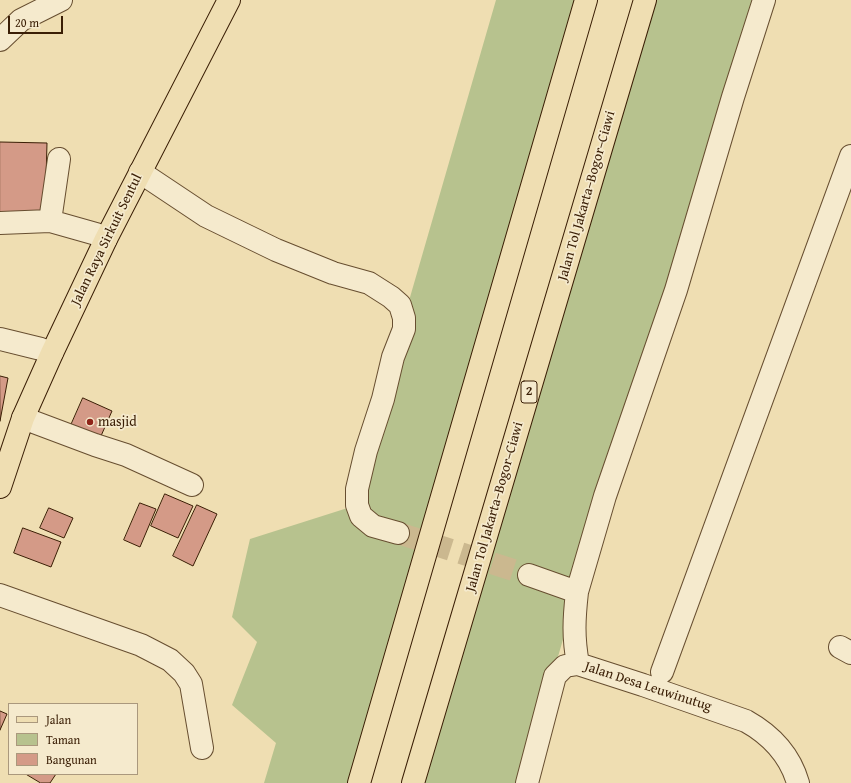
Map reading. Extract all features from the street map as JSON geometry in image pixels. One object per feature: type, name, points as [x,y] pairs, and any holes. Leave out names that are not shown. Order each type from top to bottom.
[{"type":"main road","name":"Jalan Raya Sirkuit Sentul","points":[[0,488],[23,418],[52,353],[106,239],[229,0]]},
{"type":"main road","points":[[359,783],[586,0]]},
{"type":"main road","name":"Jalan Tol Jakarta–Bogor–Ciawi","points":[[414,783],[645,0]]},
{"type":"street","points":[[0,40],[21,20],[61,0]]},
{"type":"street","points":[[578,664],[574,645],[573,625],[576,592],[605,496],[676,290],[733,97],[764,0]]},
{"type":"street","points":[[662,672],[851,156]]},
{"type":"street","points":[[50,221],[59,159]]},
{"type":"street","points":[[140,172],[206,216],[276,250],[333,273],[369,283],[400,305],[404,318],[404,329],[393,357],[383,399],[366,452],[357,489],[357,505],[362,516],[373,526],[398,534]]},
{"type":"street","points":[[0,223],[50,221],[96,234],[106,239]]},
{"type":"street","points":[[0,339],[52,353]]},
{"type":"street","points":[[23,418],[126,455],[192,485]]},
{"type":"street","points":[[529,575],[576,592]]},
{"type":"street","points":[[0,595],[141,645],[170,660],[184,673],[191,684],[202,748]]},
{"type":"street","name":"Jalan Desa Leuwinutug","points":[[527,783],[555,676],[565,666],[578,664],[642,684],[746,721],[773,740],[783,752],[796,775],[798,783]]},
{"type":"green space","points":[[496,0],[590,0],[359,783],[264,783],[276,743],[232,705],[257,642],[232,617],[250,539],[357,505],[404,318]]},
{"type":"green space","points":[[646,0],[770,0],[605,496],[521,783],[414,783]]},
{"type":"building","points":[[0,142],[47,143],[45,217],[0,216]]},
{"type":"building","points":[[0,376],[8,378],[0,421]]},
{"type":"building","name":"masjid","points":[[83,398],[112,411],[97,445],[68,432]]},
{"type":"building","points":[[165,494],[193,506],[178,538],[151,526]]},
{"type":"building","points":[[140,503],[156,509],[140,547],[124,540]]},
{"type":"building","points":[[197,505],[217,514],[193,566],[173,556]]},
{"type":"building","points":[[49,508],[73,518],[64,538],[40,528]]},
{"type":"building","points":[[23,528],[61,542],[51,567],[14,553]]},
{"type":"building","points":[[0,711],[7,714],[0,730]]},
{"type":"building","points":[[28,775],[55,775],[50,783],[41,783]]},
{"type":"tunnel","points":[[398,533],[529,575]]},
{"type":"place","name":"masjid","points":[[90,422]]}]
